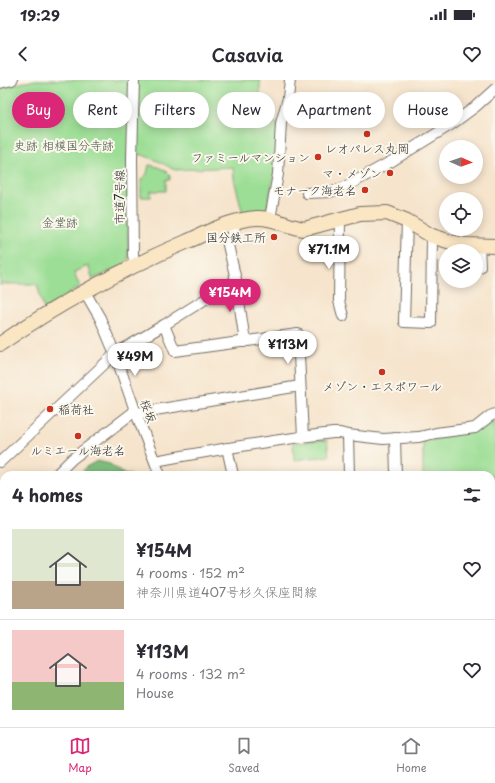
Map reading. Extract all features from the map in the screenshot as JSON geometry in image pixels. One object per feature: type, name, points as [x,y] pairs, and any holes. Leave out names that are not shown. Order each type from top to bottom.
[{"type":"main road","points":[[0,344],[45,315],[135,265],[221,226],[236,221],[258,218],[270,219],[304,229],[360,214],[387,212],[407,221],[432,236],[461,244]]},
{"type":"main road","points":[[483,245],[495,246]]},
{"type":"street","points":[[0,83],[12,80]]},
{"type":"street","name":"市道7号線","points":[[134,80],[132,167],[133,255],[135,265]]},
{"type":"street","points":[[270,219],[278,174],[281,123],[288,98],[290,80]]},
{"type":"street","points":[[307,193],[330,192],[343,188],[392,161],[452,124],[479,104],[495,89]]},
{"type":"street","points":[[340,220],[339,301],[344,316]]},
{"type":"street","points":[[236,221],[228,245],[236,280],[245,342]]},
{"type":"street","points":[[407,221],[404,322],[430,323],[432,236]]},
{"type":"street","points":[[0,462],[115,354],[236,280]]},
{"type":"street","name":"桜坂","points":[[85,292],[100,318],[115,354],[158,471]]},
{"type":"street","points":[[164,325],[175,351],[298,334],[303,437]]},
{"type":"street","points":[[60,471],[72,459],[131,414],[300,386]]},
{"type":"street","points":[[154,460],[227,448],[340,433],[383,439],[419,437],[475,428],[490,416],[495,414]]},
{"type":"street","points":[[348,435],[349,471]]},
{"type":"street","points":[[395,438],[396,471]]},
{"type":"street","points":[[227,448],[232,471]]},
{"type":"green space","name":"史跡 相模国分寺跡","points":[[35,80],[260,80],[260,92],[217,92],[217,128],[275,128],[275,123],[278,123],[276,167],[266,213],[243,214],[234,179],[233,167],[175,170],[143,155],[128,153],[128,259],[122,266],[93,279],[88,266],[74,272],[80,287],[44,309],[37,284],[1,284],[0,286],[0,88]]},
{"type":"green space","points":[[149,165],[166,171],[170,175],[170,180],[166,180],[166,191],[151,191],[151,197],[141,197],[141,180],[147,174]]},
{"type":"green space","points":[[495,420],[495,471],[423,471],[423,442],[455,434],[476,431]]},
{"type":"green space","points":[[327,440],[329,456],[294,460],[293,443]]},
{"type":"green space","points":[[97,461],[110,464],[120,471],[83,471],[86,467]]},
{"type":"place","name":"レオパレス丸岡","points":[[367,134]]},
{"type":"place","name":"ファミールマンション","points":[[318,157]]},
{"type":"place","name":"マ・メゾン","points":[[390,173]]},
{"type":"place","name":"モナーク海老名","points":[[365,190]]},
{"type":"place","name":"国分鉄工所","points":[[274,237]]},
{"type":"place","name":"メゾン・エスポワール","points":[[382,372]]},
{"type":"place","name":"稲荷社","points":[[50,409]]},
{"type":"place","name":"ルミエール海老名","points":[[78,436]]},
{"type":"park label","name":"金堂跡","points":[[60,222]]}]
